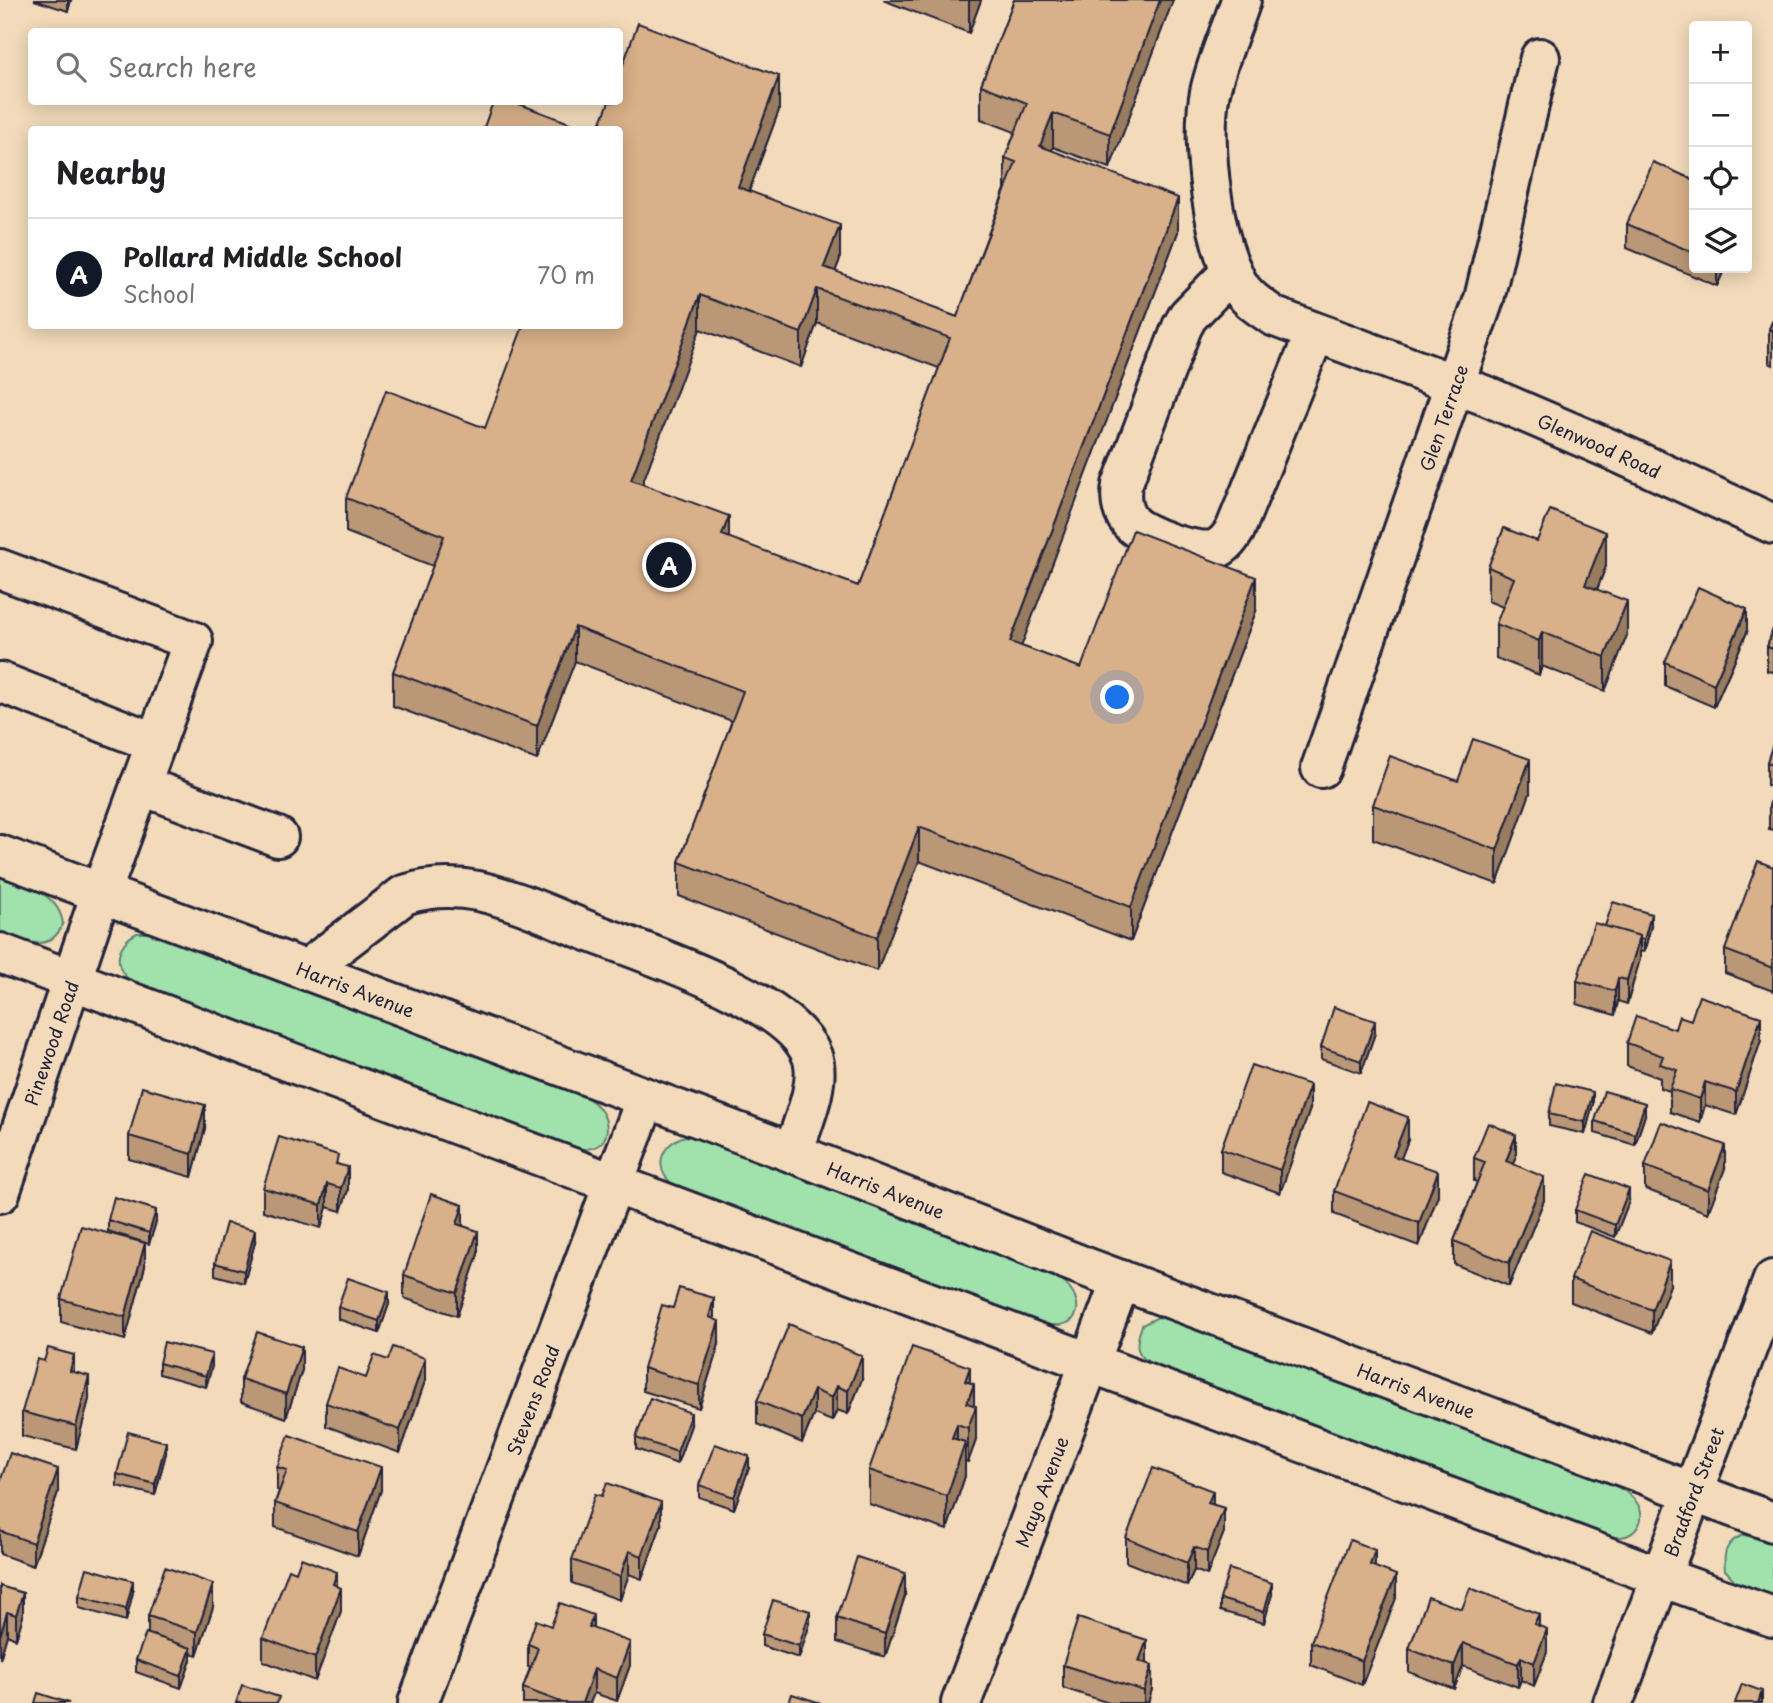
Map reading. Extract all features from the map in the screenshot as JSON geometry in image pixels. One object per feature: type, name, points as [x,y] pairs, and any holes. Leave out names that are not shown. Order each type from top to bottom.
[{"type":"street","points":[[1241,0],[1210,92],[1205,137],[1212,195],[1232,271],[1188,316],[1182,327],[1122,485],[1120,499],[1130,523],[1143,531],[1192,550],[1205,551],[1228,541],[1235,530],[1315,333]]},
{"type":"street","name":"Glen Terrace","points":[[1321,768],[1438,378],[1483,299],[1540,58]]},
{"type":"street","name":"Glenwood Road","points":[[1232,271],[1243,290],[1258,306],[1275,317],[1438,378],[1610,449],[1773,524]]},
{"type":"street","name":"Pinewood Road","points":[[0,569],[193,641],[101,893],[0,1193]]},
{"type":"street","points":[[0,682],[156,743]]},
{"type":"street","points":[[141,785],[278,837]]},
{"type":"street","name":"Harris Avenue","points":[[0,855],[793,1153],[1121,1280],[1773,1522]]},
{"type":"street","points":[[306,970],[404,895],[422,890],[458,888],[507,900],[718,982],[785,1022],[800,1037],[811,1054],[815,1071],[814,1086],[793,1153]]},
{"type":"street","points":[[0,953],[1773,1617]]},
{"type":"street","name":"Stevens Road","points":[[418,1703],[646,1098]]},
{"type":"street","name":"Mayo Avenue","points":[[961,1703],[1121,1280]]},
{"type":"street","name":"Bradford Street","points":[[1614,1703],[1773,1280]]},
{"type":"green space","points":[[0,876],[39,892],[55,905],[63,924],[51,940],[43,943],[27,942],[0,932]]},
{"type":"green space","points":[[137,933],[151,933],[584,1096],[602,1112],[607,1131],[604,1139],[598,1146],[588,1149],[574,1148],[133,982],[121,970],[119,956],[124,943]]},
{"type":"green space","points":[[685,1136],[1056,1275],[1073,1293],[1077,1312],[1066,1324],[1039,1323],[675,1186],[663,1173],[662,1158],[670,1145]]},
{"type":"green space","points":[[1158,1317],[1172,1318],[1613,1485],[1637,1503],[1641,1514],[1639,1525],[1632,1533],[1621,1537],[1593,1532],[1156,1367],[1140,1354],[1137,1345],[1142,1325]]},
{"type":"green space","points":[[1744,1535],[1773,1542],[1773,1596],[1739,1585],[1725,1570],[1727,1548]]},
{"type":"building","points":[[1014,0],[1160,0],[1110,134],[1053,113],[1040,146],[1178,198],[1010,642],[1081,668],[1133,530],[1256,577],[1131,907],[919,827],[877,937],[679,862],[743,691],[575,627],[537,726],[393,672],[444,536],[346,498],[386,390],[485,428],[522,329],[623,329],[623,126],[600,126],[608,105],[623,105],[623,65],[638,23],[779,76],[738,187],[840,225],[824,267],[957,317],[1016,162],[1005,158],[1027,103],[981,85]],"holes":[[[817,289],[950,338],[858,586],[722,535],[729,516],[631,480],[700,295],[801,333]]]},
{"type":"building","points":[[492,105],[522,105],[577,126],[484,126]]},
{"type":"building","points":[[1653,162],[1689,178],[1689,251],[1627,224]]},
{"type":"building","points":[[1550,510],[1606,532],[1585,585],[1627,601],[1605,657],[1542,632],[1539,641],[1496,624],[1514,578],[1488,567],[1504,528],[1537,541]]},
{"type":"building","points":[[1698,587],[1747,609],[1714,684],[1665,662]]},
{"type":"building","points":[[1773,629],[1773,649],[1767,647]]},
{"type":"building","points":[[1473,739],[1530,759],[1497,850],[1373,805],[1390,756],[1458,781]]},
{"type":"building","points":[[1773,744],[1773,764],[1767,762]]},
{"type":"building","points":[[1758,861],[1773,867],[1773,968],[1725,950]]},
{"type":"building","points":[[1613,902],[1651,914],[1644,940],[1640,939],[1640,936],[1605,926]]},
{"type":"building","points":[[1594,923],[1640,936],[1627,980],[1618,978],[1615,991],[1577,981]]},
{"type":"building","points":[[1699,996],[1761,1017],[1736,1092],[1705,1082],[1700,1099],[1670,1089],[1677,1070],[1660,1064],[1663,1056],[1627,1043],[1636,1016],[1675,1029],[1679,1016],[1691,1020]]},
{"type":"building","points":[[1334,1007],[1375,1021],[1361,1061],[1321,1047]]},
{"type":"building","points":[[1251,1065],[1310,1085],[1280,1170],[1221,1149]]},
{"type":"building","points":[[1556,1083],[1593,1092],[1585,1122],[1549,1114]]},
{"type":"building","points":[[142,1087],[205,1105],[192,1154],[129,1136]]},
{"type":"building","points":[[1604,1091],[1645,1103],[1635,1134],[1595,1121]]},
{"type":"building","points":[[1367,1102],[1408,1117],[1393,1156],[1438,1171],[1419,1223],[1334,1191]]},
{"type":"building","points":[[1661,1122],[1725,1145],[1708,1190],[1645,1166]]},
{"type":"building","points":[[1488,1123],[1516,1135],[1506,1161],[1544,1177],[1509,1263],[1454,1241],[1485,1162],[1474,1158]]},
{"type":"building","points":[[279,1137],[338,1155],[336,1164],[348,1167],[341,1188],[327,1184],[321,1205],[263,1188]]},
{"type":"building","points":[[1589,1174],[1629,1189],[1615,1225],[1575,1210]]},
{"type":"building","points":[[431,1194],[463,1205],[457,1224],[478,1231],[457,1293],[404,1275]]},
{"type":"building","points":[[114,1197],[156,1210],[149,1233],[108,1220]]},
{"type":"building","points":[[226,1223],[255,1230],[244,1271],[215,1263]]},
{"type":"building","points":[[81,1226],[145,1243],[125,1317],[61,1299]]},
{"type":"building","points":[[1590,1231],[1670,1261],[1652,1310],[1571,1279]]},
{"type":"building","points":[[348,1278],[389,1292],[379,1321],[338,1307]]},
{"type":"building","points":[[679,1288],[714,1298],[709,1317],[719,1321],[699,1385],[643,1368],[662,1305],[673,1308]]},
{"type":"building","points":[[789,1324],[862,1356],[848,1391],[837,1386],[832,1398],[814,1390],[802,1419],[757,1401]]},
{"type":"building","points":[[257,1332],[302,1347],[286,1394],[241,1379]]},
{"type":"building","points":[[164,1342],[212,1354],[206,1376],[159,1363]]},
{"type":"building","points":[[393,1347],[425,1358],[400,1430],[326,1403],[338,1368],[366,1378],[374,1355],[388,1360]]},
{"type":"building","points":[[912,1347],[970,1367],[965,1381],[974,1384],[967,1403],[976,1406],[968,1428],[957,1424],[952,1438],[965,1442],[947,1496],[869,1470]]},
{"type":"building","points":[[48,1348],[74,1355],[70,1371],[89,1376],[76,1426],[22,1412],[37,1359],[44,1361]]},
{"type":"building","points":[[650,1398],[691,1413],[677,1452],[636,1438]]},
{"type":"building","points":[[128,1432],[166,1442],[155,1484],[117,1474]]},
{"type":"building","points":[[289,1435],[381,1467],[358,1532],[275,1503],[287,1470],[277,1467]]},
{"type":"building","points":[[715,1444],[749,1456],[734,1497],[699,1485]]},
{"type":"building","points":[[10,1453],[58,1469],[33,1543],[0,1531],[0,1482]]},
{"type":"building","points":[[1153,1468],[1213,1491],[1208,1503],[1224,1508],[1207,1552],[1194,1547],[1187,1563],[1126,1538]]},
{"type":"building","points":[[607,1483],[661,1502],[642,1556],[629,1551],[620,1577],[572,1560],[595,1494],[602,1496]]},
{"type":"building","points":[[1350,1540],[1375,1550],[1370,1565],[1396,1575],[1362,1661],[1311,1642]]},
{"type":"building","points":[[857,1557],[905,1573],[885,1634],[837,1618]]},
{"type":"building","points":[[301,1558],[337,1572],[333,1584],[341,1588],[315,1658],[263,1638],[289,1569],[296,1572]]},
{"type":"building","points":[[165,1567],[213,1584],[197,1632],[148,1616]]},
{"type":"building","points":[[87,1568],[133,1581],[126,1609],[79,1596]]},
{"type":"building","points":[[1229,1569],[1272,1583],[1264,1612],[1220,1599]]},
{"type":"building","points":[[0,1586],[23,1593],[16,1615],[7,1612],[0,1636]]},
{"type":"building","points":[[1470,1588],[1539,1614],[1534,1624],[1547,1629],[1534,1663],[1521,1657],[1518,1664],[1463,1643],[1454,1666],[1409,1649],[1428,1597],[1462,1609]]},
{"type":"building","points":[[773,1600],[810,1611],[799,1646],[762,1634]]},
{"type":"building","points":[[560,1603],[593,1615],[589,1627],[630,1642],[617,1678],[594,1669],[582,1703],[563,1703],[523,1688],[538,1648],[528,1644],[536,1620],[551,1626]]},
{"type":"building","points":[[1078,1618],[1147,1640],[1139,1661],[1152,1665],[1144,1691],[1063,1665]]},
{"type":"building","points":[[146,1633],[191,1648],[181,1676],[136,1660]]},
{"type":"building","points":[[1742,1684],[1762,1691],[1758,1703],[1735,1703]]},
{"type":"building","points":[[242,1685],[279,1697],[277,1703],[236,1703]]},
{"type":"building","points":[[38,1693],[69,1703],[35,1703]]},
{"type":"building","points":[[792,1694],[821,1703],[789,1703]]},
{"type":"place","name":"Pollard Middle School","points":[[669,565]]}]
